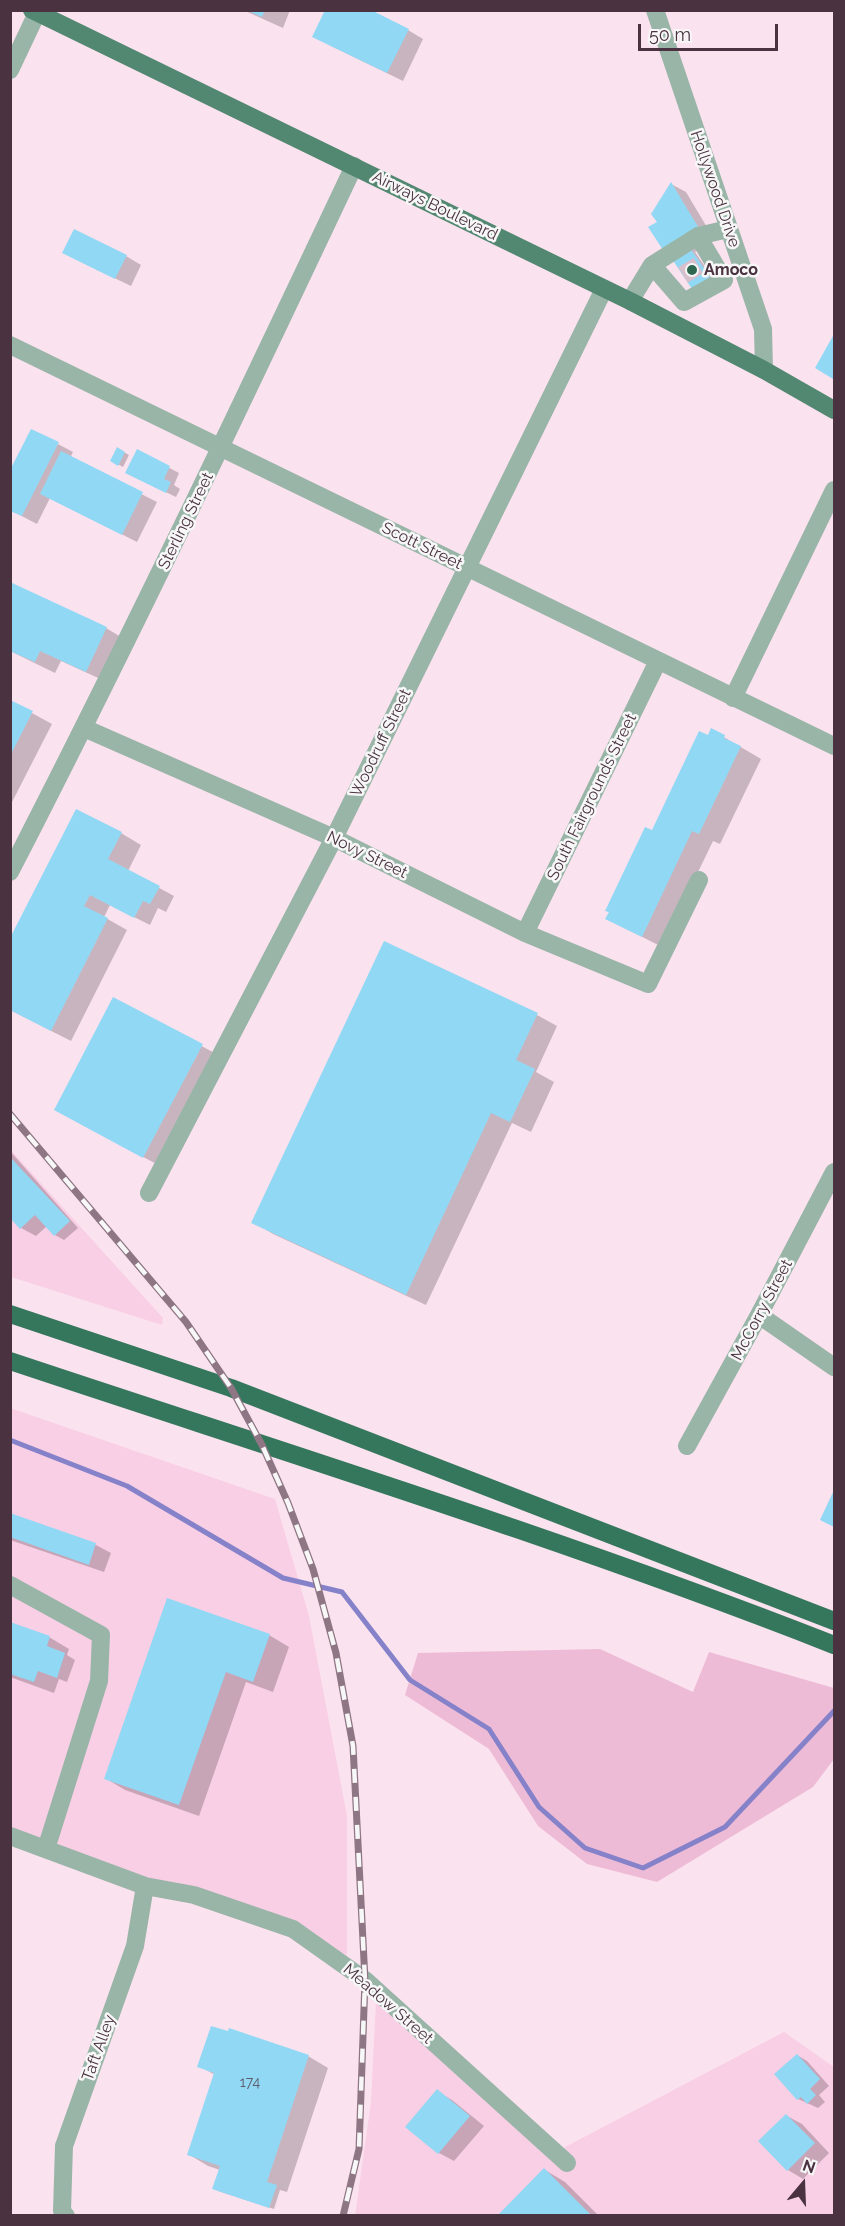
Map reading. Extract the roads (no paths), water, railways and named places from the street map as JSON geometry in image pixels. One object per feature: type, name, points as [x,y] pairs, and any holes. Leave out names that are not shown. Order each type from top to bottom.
[{"type":"highway","points":[[10,1314],[231,1388],[834,1621]]},
{"type":"highway","points":[[10,1361],[436,1502],[834,1645]]},
{"type":"main road","name":"Airways Boulevard","points":[[34,12],[630,301],[764,370],[834,410]]},
{"type":"street","name":"Hollywood Drive","points":[[655,10],[763,328],[764,370]]},
{"type":"street","points":[[10,70],[34,12]]},
{"type":"street","name":"Sterling Street","points":[[10,872],[84,728],[222,446],[354,166]]},
{"type":"street","points":[[630,301],[652,265],[698,236],[728,229]]},
{"type":"street","points":[[698,236],[706,261],[724,280]]},
{"type":"street","points":[[652,265],[676,279],[684,302]]},
{"type":"street","points":[[672,323],[684,302],[743,272]]},
{"type":"street","name":"Woodruff Street","points":[[149,1192],[334,838],[604,289]]},
{"type":"street","name":"Scott Street","points":[[10,345],[222,446],[834,746]]},
{"type":"street","points":[[733,698],[834,490]]},
{"type":"street","name":"South Fairgrounds Street","points":[[525,933],[658,661]]},
{"type":"street","name":"Novy Street","points":[[84,728],[334,838],[525,933],[648,984],[699,880]]},
{"type":"street","name":"McCorry Street","points":[[687,1446],[834,1172]]},
{"type":"street","points":[[759,1315],[834,1367]]},
{"type":"street","points":[[10,1586],[101,1635],[99,1681],[46,1849]]},
{"type":"street","name":"Meadow Street","points":[[10,1836],[145,1886],[194,1895],[293,1929],[365,1980],[567,2163]]},
{"type":"street","name":"Taft Alley","points":[[64,2213],[64,2146],[135,1946],[145,1886]]},
{"type":"waterway","points":[[10,1440],[127,1486],[283,1578],[342,1592],[410,1680],[489,1729],[539,1807],[585,1848],[643,1868],[725,1827],[834,1711]]},
{"type":"tunnel","points":[[683,275],[701,264]]},
{"type":"railway","points":[[10,1114],[186,1322],[231,1388],[262,1445],[288,1503],[313,1569],[336,1653],[353,1746],[365,1980],[359,2149],[343,2216]]},
{"type":"place","name":"Amoco","points":[[692,270]]}]
